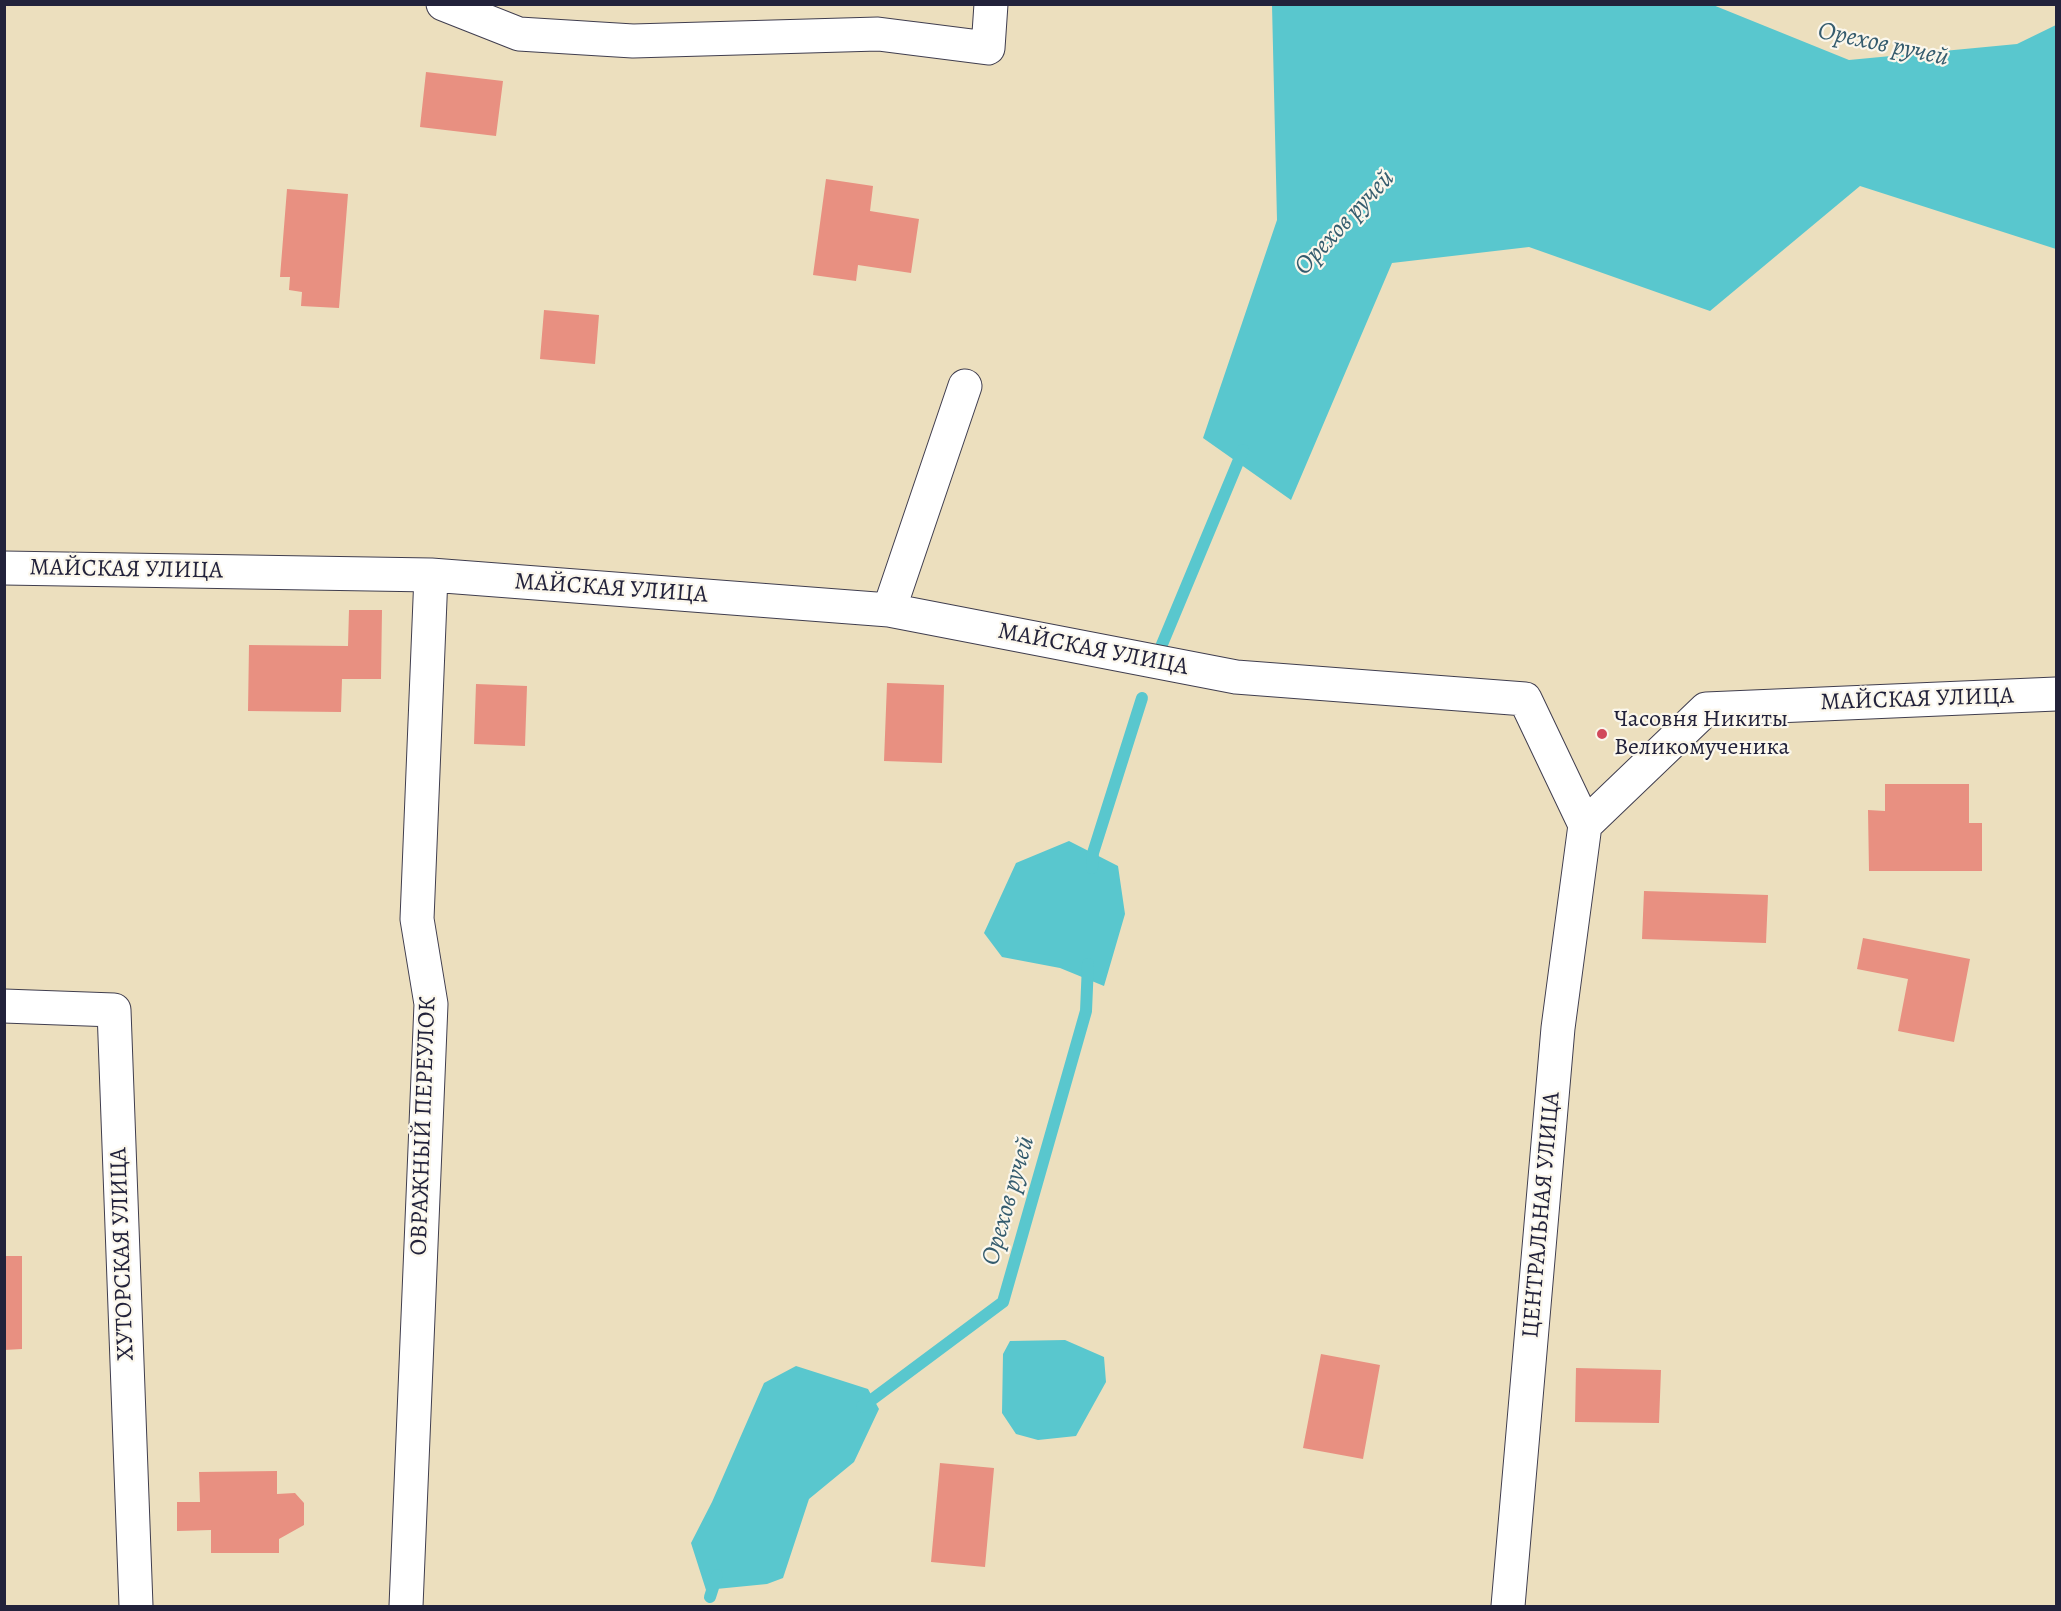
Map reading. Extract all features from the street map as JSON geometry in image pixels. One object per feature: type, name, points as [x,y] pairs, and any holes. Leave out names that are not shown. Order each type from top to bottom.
[{"type":"street","points":[[443,4],[519,34],[633,41],[878,34],[988,48],[990,4]]},
{"type":"street","points":[[889,610],[965,386]]},
{"type":"street","name":"МАЙСКАЯ УЛИЦА","points":[[4,568],[430,575],[889,610],[1236,677],[1525,699],[1585,825],[1706,709],[2056,694]]},
{"type":"street","name":"ОВРАЖНЫЙ ПЕРЕУЛОК","points":[[406,1606],[431,1004],[417,919],[430,575]]},
{"type":"street","name":"ЦЕНТРАЛЬНАЯ УЛИЦА","points":[[1508,1606],[1558,1028],[1585,825]]},
{"type":"street","name":"ХУТОРСКАЯ УЛИЦА","points":[[4,1006],[114,1010],[136,1606]]},
{"type":"water","points":[[1272,5],[1713,5],[1849,60],[2017,44],[2056,25],[2056,249],[1860,186],[1710,311],[1529,247],[1392,263],[1291,500],[1203,438],[1277,220]]},
{"type":"water","points":[[1069,841],[1118,866],[1125,914],[1104,986],[1060,968],[1002,957],[984,933],[1016,863]]},
{"type":"water","points":[[1065,1340],[1104,1357],[1106,1382],[1076,1436],[1038,1440],[1016,1434],[1002,1413],[1003,1354],[1010,1341]]},
{"type":"water","points":[[796,1366],[868,1389],[879,1409],[854,1462],[809,1499],[783,1578],[767,1584],[706,1590],[691,1543],[712,1502],[764,1383]]},
{"type":"building","points":[[426,72],[503,81],[496,136],[420,127]]},
{"type":"building","points":[[826,179],[873,186],[870,211],[919,219],[911,273],[858,265],[856,281],[813,275]]},
{"type":"building","points":[[287,189],[348,194],[339,308],[301,306],[302,292],[289,290],[290,277],[280,277]]},
{"type":"building","points":[[544,310],[599,315],[595,364],[540,359]]},
{"type":"building","points":[[349,610],[382,610],[381,679],[342,679],[341,712],[248,711],[249,645],[348,646]]},
{"type":"building","points":[[887,683],[944,685],[942,763],[884,761]]},
{"type":"building","points":[[476,684],[527,686],[525,746],[474,744]]},
{"type":"building","points":[[1885,784],[1969,784],[1969,823],[1982,823],[1982,871],[1869,871],[1868,810],[1885,811]]},
{"type":"building","points":[[1644,891],[1768,895],[1766,943],[1642,939]]},
{"type":"building","points":[[1863,938],[1970,959],[1954,1042],[1898,1031],[1908,979],[1857,969]]},
{"type":"building","points":[[4,1256],[22,1256],[22,1349],[4,1350]]},
{"type":"building","points":[[1321,1354],[1380,1365],[1363,1459],[1303,1448]]},
{"type":"building","points":[[1576,1368],[1661,1370],[1659,1423],[1575,1422]]},
{"type":"building","points":[[940,1463],[994,1468],[985,1567],[931,1562]]},
{"type":"building","points":[[277,1471],[277,1494],[295,1493],[304,1503],[304,1525],[279,1539],[279,1553],[211,1553],[211,1530],[177,1531],[177,1502],[200,1502],[199,1472]]},
{"type":"waterway","name":"Орехов ручей","points":[[1158,654],[1243,450]]},
{"type":"waterway","name":"Орехов ручей","points":[[1092,868],[1093,853],[1142,698]]},
{"type":"waterway","name":"Орехов ручей","points":[[862,1407],[1003,1302],[1086,1011],[1088,964]]},
{"type":"waterway","name":"Орехов ручей","points":[[710,1597],[717,1575]]},
{"type":"place","name":"Часовня Никиты Великомученика","points":[[1602,734]]}]
